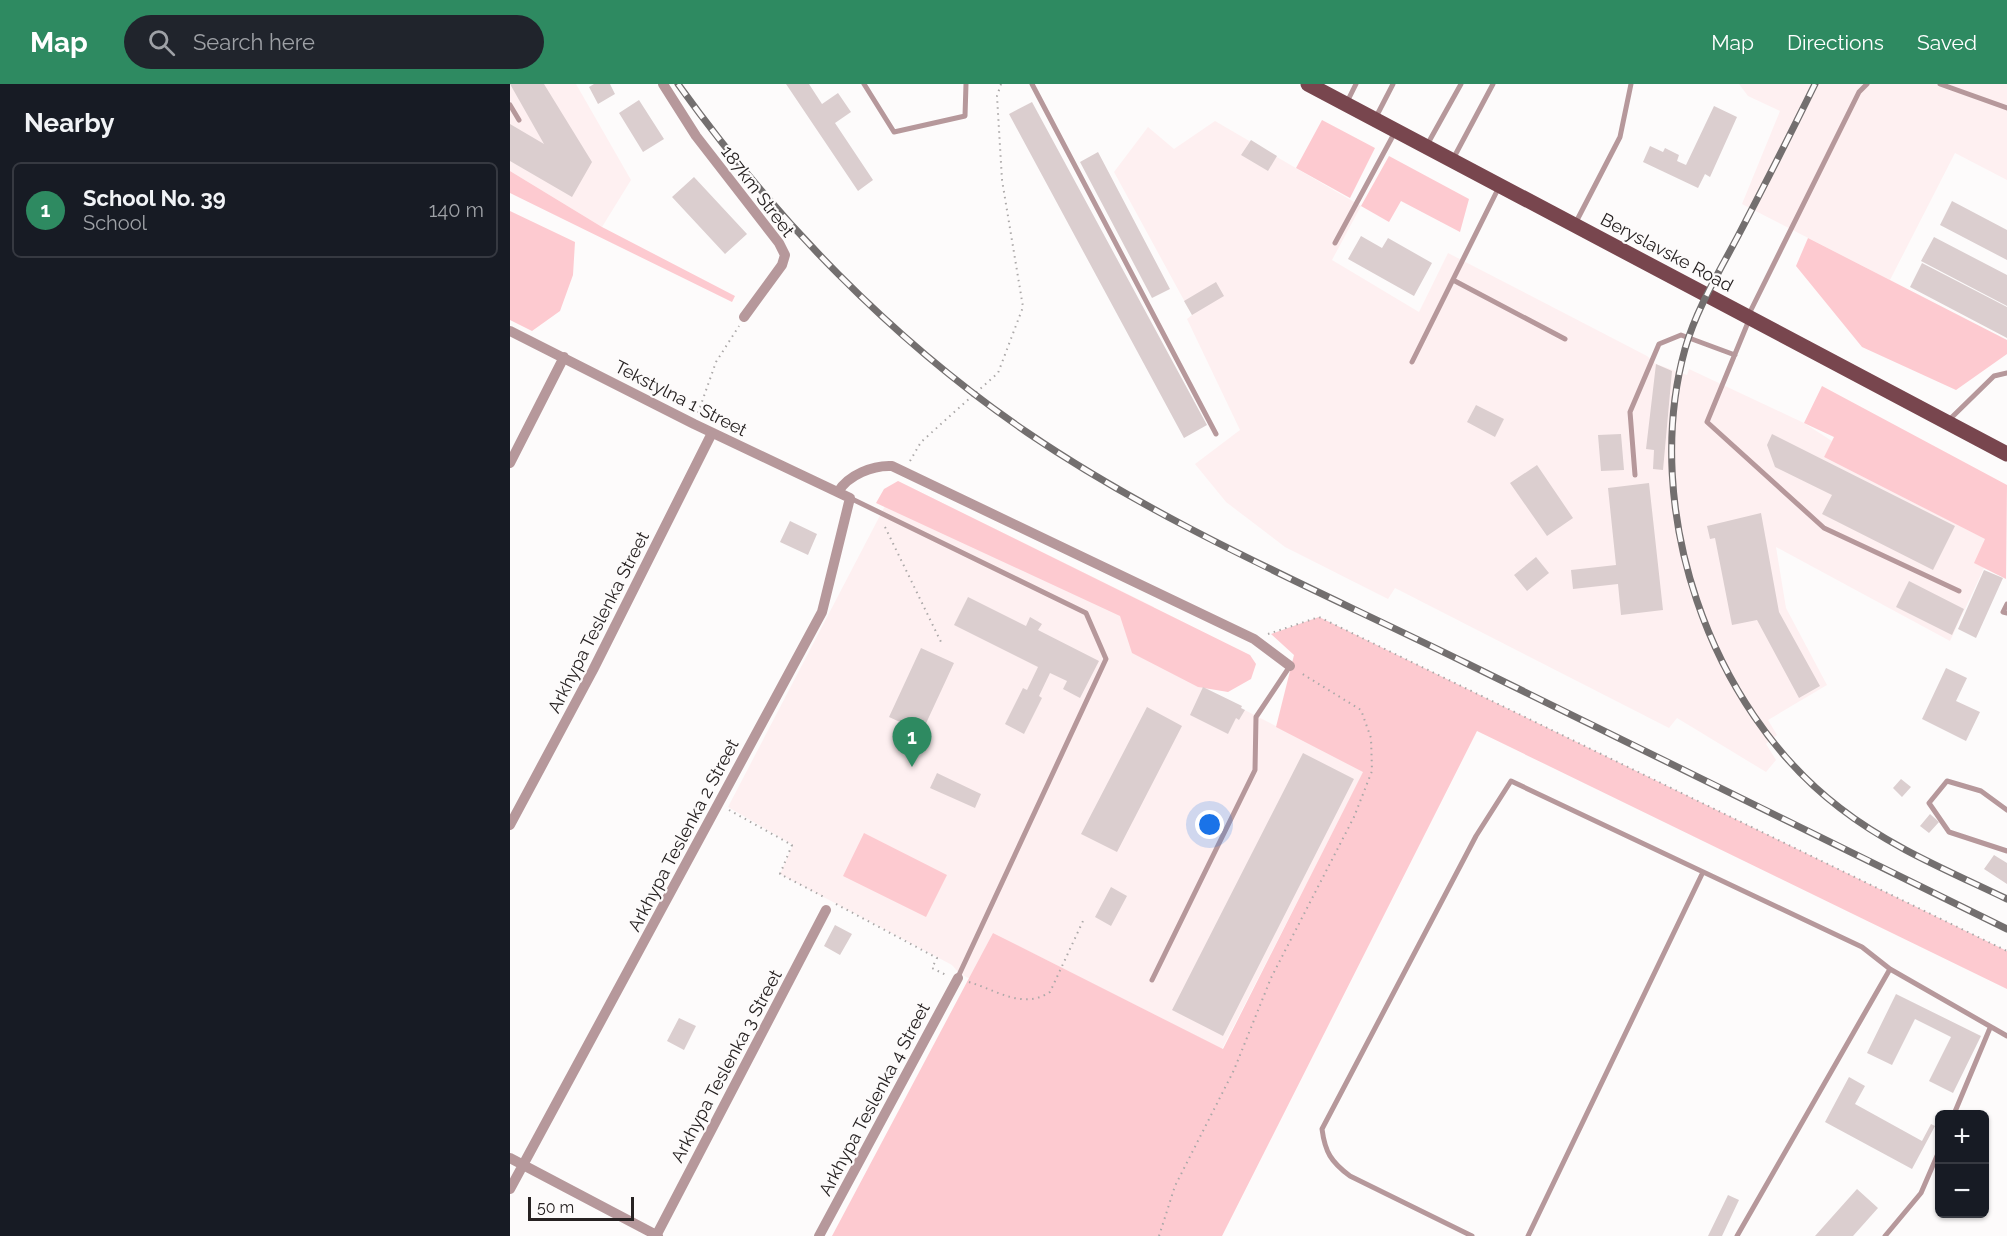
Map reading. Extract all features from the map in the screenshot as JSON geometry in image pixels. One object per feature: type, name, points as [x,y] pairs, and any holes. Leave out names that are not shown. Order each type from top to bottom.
[{"type":"main road","name":"Beryslavske Road","points":[[1308,84],[2007,454]]},
{"type":"street","name":"187km Street","points":[[663,84],[696,136],[779,243],[785,255],[782,265],[744,317]]},
{"type":"street","name":"Tekstylna 1 Street","points":[[510,331],[712,433],[838,492]]},
{"type":"street","points":[[510,463],[564,357]]},
{"type":"street","name":"Arkhypa Teslenka Street","points":[[510,825],[592,670],[712,433]]},
{"type":"street","points":[[850,498],[838,492],[845,482],[876,467],[892,466],[1254,639],[1290,666]]},
{"type":"street","name":"Arkhypa Teslenka 2 Street","points":[[510,1189],[822,612],[850,498]]},
{"type":"street","name":"Arkhypa Teslenka 3 Street","points":[[657,1236],[826,910]]},
{"type":"street","name":"Arkhypa Teslenka 4 Street","points":[[819,1236],[957,979]]},
{"type":"street","points":[[510,1158],[657,1236]]},
{"type":"lane","points":[[864,84],[894,132],[965,117],[966,84]]},
{"type":"lane","points":[[1032,84],[1216,434]]},
{"type":"lane","points":[[1346,104],[1356,84]]},
{"type":"lane","points":[[1375,119],[1393,84]]},
{"type":"lane","points":[[1426,147],[1461,84]]},
{"type":"lane","points":[[1453,161],[1493,84]]},
{"type":"lane","points":[[1575,225],[1620,137],[1631,84]]},
{"type":"lane","points":[[1866,84],[1854,102],[1748,318],[1707,422],[1824,528],[1959,591]]},
{"type":"lane","points":[[1940,84],[2007,108]]},
{"type":"lane","points":[[510,105],[519,120]]},
{"type":"lane","points":[[1335,243],[1395,130]]},
{"type":"lane","points":[[1412,362],[1500,186]]},
{"type":"lane","points":[[1453,280],[1564,339]]},
{"type":"lane","points":[[1635,475],[1630,412],[1659,344],[1681,335],[1735,355]]},
{"type":"lane","points":[[1947,422],[1994,376],[2007,373]]},
{"type":"lane","points":[[850,498],[1086,613],[1106,659],[957,979]]},
{"type":"lane","points":[[2007,604],[2003,612],[2007,613]]},
{"type":"lane","points":[[1152,980],[1255,770],[1256,717],[1290,666]]},
{"type":"lane","points":[[1472,1236],[1350,1176],[1336,1166],[1328,1156],[1322,1129],[1476,836],[1510,781],[1862,947],[1890,969],[2007,1036]]},
{"type":"lane","points":[[2007,810],[1981,791],[1947,781],[1929,803],[1949,832],[2007,851]]},
{"type":"lane","points":[[1528,1236],[1703,872]]},
{"type":"lane","points":[[1737,1236],[1890,969]]},
{"type":"lane","points":[[1956,1110],[1990,1028]]},
{"type":"lane","points":[[1885,1236],[1921,1193],[1935,1161]]},
{"type":"path","points":[[903,471],[921,442],[998,373],[1023,307],[1002,180],[998,96],[1001,84]]},
{"type":"path","points":[[694,424],[716,362],[744,317]]},
{"type":"path","points":[[877,511],[941,642]]},
{"type":"path","points":[[1254,639],[1319,617],[2007,951]]},
{"type":"path","points":[[1159,1236],[1175,1186],[1234,1070],[1271,978],[1354,817],[1372,771],[1371,738],[1360,710],[1290,666]]},
{"type":"path","points":[[718,804],[792,845],[780,874],[937,958],[932,968],[1021,1001],[1042,997],[1050,992],[1083,921]]},
{"type":"shaded area","points":[[510,84],[576,84],[631,180],[602,227],[510,171]]},
{"type":"shaded area","points":[[1739,84],[2007,84],[2007,180],[1955,153],[1890,280],[1742,204],[1780,111],[1748,96]]},
{"type":"shaded area","points":[[1322,120],[1375,148],[1350,198],[1296,168]]},
{"type":"shaded area","points":[[1215,121],[1361,206],[1332,260],[1419,312],[1448,253],[1647,356],[1656,364],[1687,375],[1689,369],[1804,423],[1832,441],[1824,457],[1986,539],[1975,563],[1984,568],[1950,641],[1776,547],[1786,608],[1827,685],[1768,720],[1777,735],[1766,744],[1776,760],[1766,772],[1677,718],[1669,728],[1395,588],[1388,599],[1285,547],[1226,502],[1195,464],[1240,430],[1187,319],[1192,315],[1114,172],[1148,127],[1174,149]]},
{"type":"shaded area","points":[[1389,156],[1469,199],[1460,232],[1401,201],[1389,222],[1361,206]]},
{"type":"shaded area","points":[[510,171],[602,227],[735,296],[732,302],[510,193]]},
{"type":"shaded area","points":[[510,211],[575,242],[573,275],[560,311],[532,331],[510,320]]},
{"type":"shaded area","points":[[1808,238],[2007,340],[2007,354],[1956,390],[1862,347],[1796,266]]},
{"type":"shaded area","points":[[1822,386],[2007,485],[2006,579],[1974,563],[1985,539],[1824,457],[1834,437],[1804,423]]},
{"type":"shaded area","points":[[898,481],[1154,607],[1133,653],[1364,771],[1222,1049],[993,933],[970,979],[959,973],[952,965],[780,874],[793,845],[728,807]]},
{"type":"shaded area","points":[[898,481],[1250,655],[1256,664],[1251,679],[1228,692],[1198,687],[1132,653],[1120,616],[876,503],[884,489]]},
{"type":"shaded area","points":[[1319,617],[2007,951],[2007,989],[1477,731],[1222,1236],[832,1236],[993,933],[1223,1049],[1363,772],[1276,727],[1294,655],[1271,634]]},
{"type":"shaded area","points":[[864,833],[947,875],[926,917],[843,876]]},
{"type":"building","points":[[510,84],[544,84],[592,162],[572,197],[510,161],[510,124],[544,144]]},
{"type":"building","points":[[594,84],[610,84],[615,94],[598,104],[589,87]]},
{"type":"building","points":[[786,84],[809,84],[822,104],[838,93],[851,112],[835,123],[873,180],[858,191]]},
{"type":"building","points":[[639,100],[664,139],[643,152],[619,113]]},
{"type":"building","points":[[1032,102],[1207,425],[1184,438],[1009,114]]},
{"type":"building","points":[[1714,106],[1737,117],[1710,177],[1705,174],[1698,188],[1643,162],[1650,146],[1663,152],[1665,148],[1679,155],[1677,161],[1686,165]]},
{"type":"building","points":[[1251,140],[1277,156],[1268,171],[1241,155]]},
{"type":"building","points":[[1098,152],[1170,289],[1152,298],[1080,162]]},
{"type":"building","points":[[694,177],[747,234],[725,254],[672,197]]},
{"type":"building","points":[[1952,201],[2007,230],[2007,260],[1940,225]]},
{"type":"building","points":[[1361,236],[1382,248],[1388,238],[1432,263],[1414,296],[1348,259]]},
{"type":"building","points":[[1934,237],[2007,275],[2007,306],[1921,261]]},
{"type":"building","points":[[1922,263],[2007,307],[2007,338],[1910,287]]},
{"type":"building","points":[[1216,282],[1224,296],[1192,315],[1184,301]]},
{"type":"building","points":[[1656,364],[1672,371],[1663,470],[1653,469],[1654,450],[1646,449]]},
{"type":"building","points":[[1476,405],[1504,419],[1495,437],[1467,422]]},
{"type":"building","points":[[1621,434],[1624,470],[1601,471],[1598,435]]},
{"type":"building","points":[[1772,434],[1955,526],[1933,570],[1822,514],[1832,495],[1775,467],[1767,445]]},
{"type":"building","points":[[1537,465],[1573,518],[1547,536],[1510,483]]},
{"type":"building","points":[[1649,483],[1663,610],[1621,615],[1618,584],[1573,589],[1571,570],[1616,565],[1608,488]]},
{"type":"building","points":[[1761,513],[1779,612],[1820,686],[1799,698],[1757,620],[1732,625],[1715,538],[1710,539],[1707,526]]},
{"type":"building","points":[[790,521],[817,534],[808,555],[780,542]]},
{"type":"building","points":[[1536,557],[1549,573],[1527,591],[1514,575]]},
{"type":"building","points":[[1984,570],[2003,578],[1976,638],[1958,629]]},
{"type":"building","points":[[1909,581],[1964,609],[1952,635],[1896,607]]},
{"type":"building","points":[[968,597],[1026,626],[1030,617],[1042,624],[1038,630],[1099,661],[1080,698],[1063,689],[1067,681],[1050,673],[1039,696],[1042,698],[1024,734],[1005,724],[1023,688],[1027,690],[1038,667],[954,625]]},
{"type":"building","points":[[921,648],[954,663],[922,732],[889,717]]},
{"type":"building","points":[[1946,668],[1967,678],[1956,701],[1980,712],[1966,741],[1922,719]]},
{"type":"building","points":[[1203,687],[1242,706],[1241,708],[1245,710],[1239,720],[1236,718],[1228,734],[1190,715]]},
{"type":"building","points":[[1147,707],[1182,726],[1117,852],[1081,834]]},
{"type":"building","points":[[1303,753],[1354,779],[1223,1036],[1172,1010]]},
{"type":"building","points":[[937,773],[981,794],[975,808],[930,788]]},
{"type":"building","points":[[1901,779],[1911,787],[1902,797],[1893,788]]},
{"type":"building","points":[[1930,814],[1939,822],[1929,833],[1920,826]]},
{"type":"building","points":[[1994,855],[2007,863],[2007,884],[1984,869]]},
{"type":"building","points":[[1111,887],[1127,896],[1111,926],[1095,917]]},
{"type":"building","points":[[835,925],[852,934],[840,955],[824,946]]},
{"type":"building","points":[[1896,994],[1981,1036],[1953,1093],[1929,1081],[1951,1037],[1915,1019],[1892,1065],[1867,1053]]},
{"type":"building","points":[[679,1018],[696,1026],[684,1050],[667,1041]]},
{"type":"building","points":[[1849,1077],[1865,1086],[1855,1104],[1922,1141],[1931,1124],[1935,1126],[1912,1169],[1825,1122]]},
{"type":"building","points":[[1857,1189],[1878,1208],[1853,1236],[1815,1236]]},
{"type":"building","points":[[1728,1195],[1739,1200],[1722,1236],[1708,1236]]},
{"type":"railway","points":[[678,84],[715,134],[795,229],[883,317],[978,397],[1080,467],[1188,528],[1244,556],[2007,929]]},
{"type":"railway","points":[[1815,84],[1708,291],[1685,349],[1674,410],[1672,474],[1680,538],[1697,601],[1722,661],[1754,716],[1794,766],[1840,808],[1879,835],[2007,899]]},
{"type":"place","name":"School No. 39","points":[[912,767]]}]
